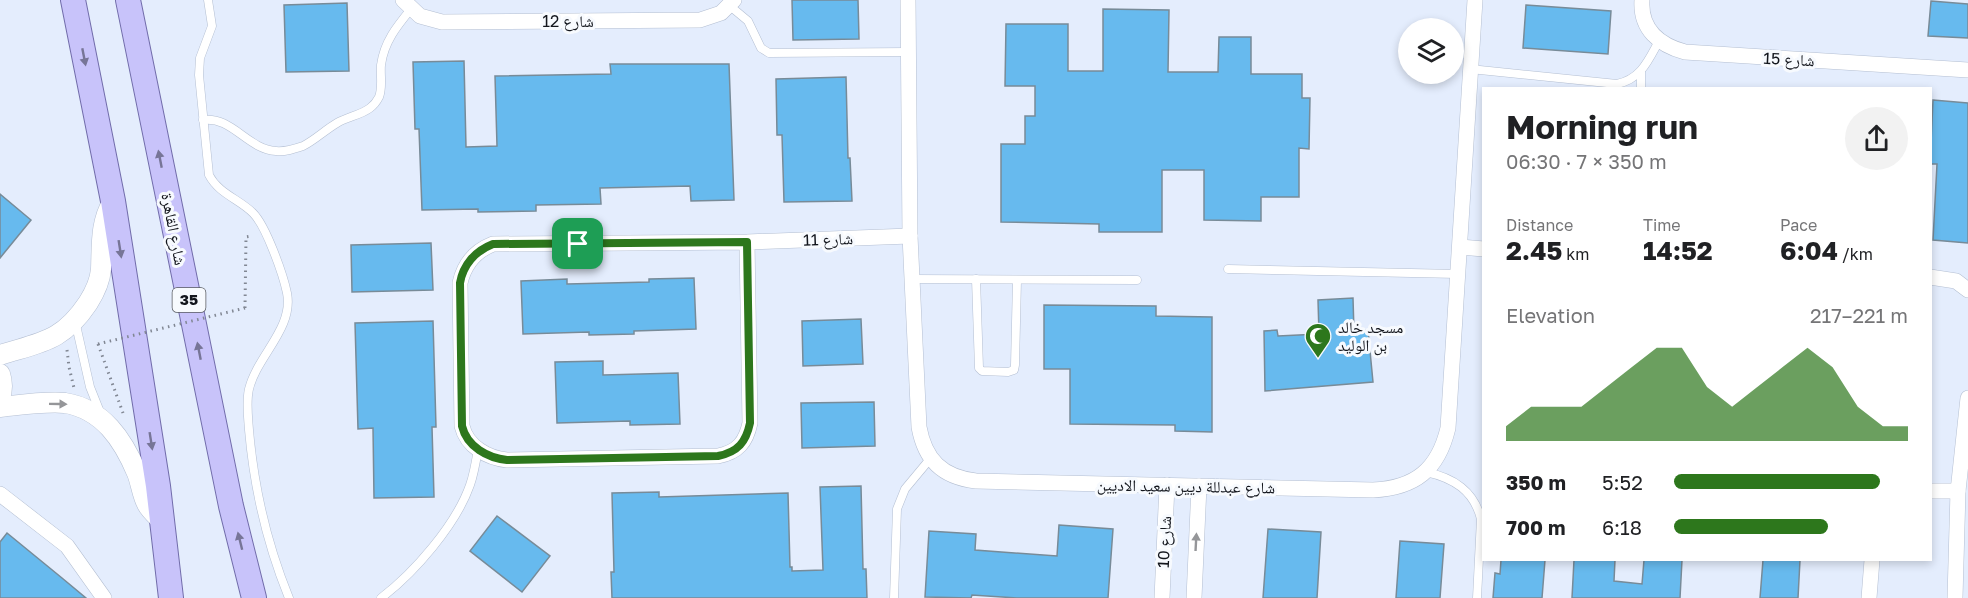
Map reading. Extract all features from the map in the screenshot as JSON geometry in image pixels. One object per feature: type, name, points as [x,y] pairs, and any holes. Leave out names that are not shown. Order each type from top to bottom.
[{"type":"main road","points":[[73,0],[113,201],[162,521],[171,598]]},
{"type":"main road","name":"شارع القاهرة","points":[[128,0],[231,506],[254,598]]},
{"type":"street","points":[[908,0],[912,279],[920,427],[922,442],[930,459]]},
{"type":"street","points":[[1426,472],[1438,457],[1448,428],[1475,0]]},
{"type":"street","points":[[1642,0],[1645,25],[1659,41]]},
{"type":"street","name":"شارع 12","points":[[407,5],[420,16],[442,22],[676,21],[711,18],[732,3]]},
{"type":"street","name":"شارع 15","points":[[1659,41],[1685,52],[1968,70]]},
{"type":"street","points":[[0,355],[33,346],[65,330],[81,313],[99,282],[102,229],[113,201]]},
{"type":"street","name":"شارع 11","points":[[478,449],[466,436],[462,426],[460,283],[466,267],[478,252],[493,244],[747,242],[910,236]]},
{"type":"street","points":[[478,449],[492,457],[507,460],[718,456],[738,448],[744,442],[750,423],[747,242]]},
{"type":"street","points":[[1460,247],[1482,249]]},
{"type":"street","points":[[1932,277],[1956,281],[1968,290]]},
{"type":"street","points":[[0,374],[3,391],[0,398]]},
{"type":"street","points":[[1955,598],[1958,491],[1968,398]]},
{"type":"street","points":[[0,407],[63,403],[92,412],[118,435],[142,484],[147,504],[162,521]]},
{"type":"street","name":"شارع عبدللة ديين سعيد الاديين","points":[[930,459],[946,473],[966,480],[1390,489],[1412,482],[1426,472]]},
{"type":"street","name":"شارع 10","points":[[1162,598],[1167,485]]},
{"type":"street","name":"شارع 10","points":[[1194,598],[1199,486]]},
{"type":"street","points":[[1932,491],[1958,491]]},
{"type":"street","points":[[0,494],[67,546],[104,598]]},
{"type":"street","points":[[1869,598],[1872,561]]},
{"type":"lane","points":[[208,0],[212,26],[199,66],[207,168],[212,182],[252,211],[266,232],[287,292],[287,309],[282,326],[251,380],[247,402],[251,447],[262,516],[289,598]]},
{"type":"lane","points":[[732,3],[748,21],[761,48],[769,53],[908,52]]},
{"type":"lane","points":[[202,120],[224,122],[263,149],[291,150],[304,145],[335,124],[371,107],[376,102],[380,90],[383,53],[407,5]]},
{"type":"lane","points":[[1470,69],[1617,84],[1630,80],[1641,72],[1659,41]]},
{"type":"lane","points":[[1641,72],[1641,87]]},
{"type":"lane","points":[[1228,269],[1458,274]]},
{"type":"lane","points":[[912,279],[1137,280]]},
{"type":"lane","points":[[976,279],[979,368],[982,371],[1008,372],[1014,370],[1016,365],[1017,280]]},
{"type":"lane","points":[[81,313],[76,325],[77,332],[90,387],[105,423]]},
{"type":"lane","points":[[381,598],[421,559],[442,534],[470,487],[478,449]]},
{"type":"lane","points":[[894,598],[897,509],[905,489],[930,459]]},
{"type":"lane","points":[[1426,472],[1445,477],[1455,483],[1469,494],[1478,507],[1481,519],[1477,598]]},
{"type":"path","points":[[122,406],[98,345],[246,308],[246,237],[266,232]]},
{"type":"path","points":[[65,330],[69,367],[79,407]]},
{"type":"building","points":[[792,0],[858,0],[859,39],[793,40]]},
{"type":"building","points":[[1931,1],[1968,4],[1968,38],[1928,36]]},
{"type":"building","points":[[347,3],[349,71],[286,72],[284,5]]},
{"type":"building","points":[[1526,5],[1611,11],[1608,54],[1523,48]]},
{"type":"building","points":[[1103,9],[1169,10],[1168,72],[1218,72],[1219,37],[1251,37],[1251,74],[1302,74],[1302,98],[1310,98],[1309,149],[1299,148],[1299,197],[1261,197],[1261,221],[1204,220],[1204,170],[1162,170],[1162,232],[1099,232],[1099,224],[1001,222],[1001,144],[1025,144],[1025,116],[1035,116],[1035,86],[1005,86],[1006,24],[1068,24],[1068,71],[1103,71]]},
{"type":"building","points":[[464,61],[466,147],[497,146],[495,76],[611,74],[610,64],[729,64],[734,200],[691,201],[690,186],[600,188],[601,204],[536,205],[536,211],[422,210],[419,129],[415,129],[413,62]]},
{"type":"building","points":[[846,77],[848,158],[850,158],[852,201],[784,202],[782,135],[777,135],[776,79]]},
{"type":"building","points":[[1933,100],[1968,103],[1968,243],[1933,240],[1937,164],[1932,164]]},
{"type":"building","points":[[0,194],[31,220],[0,258]]},
{"type":"building","points":[[431,243],[433,290],[352,292],[351,245]]},
{"type":"building","points":[[694,278],[696,329],[634,331],[634,334],[589,335],[589,332],[523,334],[521,281],[567,279],[567,284],[649,282],[649,279]]},
{"type":"building","name":"مسجد خالد بن الوليد","points":[[1353,298],[1354,332],[1368,330],[1373,382],[1265,391],[1264,331],[1277,330],[1278,336],[1319,334],[1318,300]]},
{"type":"building","points":[[1044,305],[1156,306],[1156,316],[1212,317],[1212,432],[1175,431],[1175,425],[1070,424],[1070,369],[1044,369]]},
{"type":"building","points":[[861,319],[863,364],[803,366],[802,321]]},
{"type":"building","points":[[433,321],[436,427],[432,427],[434,497],[374,498],[373,428],[358,429],[355,323]]},
{"type":"building","points":[[603,361],[603,375],[678,373],[680,424],[630,425],[630,421],[557,423],[555,362]]},
{"type":"building","points":[[874,402],[875,446],[802,448],[801,403]]},
{"type":"building","points":[[861,486],[863,569],[866,569],[867,598],[612,598],[611,572],[614,572],[612,493],[659,492],[659,497],[788,493],[792,571],[823,570],[820,487]]},
{"type":"building","points":[[497,516],[550,556],[522,592],[470,551]]},
{"type":"building","points":[[1059,525],[1113,529],[1108,598],[1017,598],[972,595],[971,598],[925,597],[929,531],[976,534],[975,550],[1057,556]]},
{"type":"building","points":[[1268,529],[1321,532],[1317,598],[1263,598]]},
{"type":"building","points":[[7,533],[86,598],[0,598],[0,542]]},
{"type":"building","points":[[1400,541],[1444,544],[1440,598],[1396,598]]},
{"type":"building","points":[[1501,561],[1545,561],[1542,598],[1493,598],[1495,573],[1500,574]]},
{"type":"building","points":[[1574,561],[1615,561],[1614,581],[1642,584],[1644,561],[1682,561],[1680,598],[1572,598]]},
{"type":"building","points":[[1763,561],[1800,561],[1798,598],[1760,598]]},
{"type":"place","name":"مسجد خالد بن الوليد","points":[[1318,359]]},
{"type":"route","points":[[747,242],[750,423],[744,442],[738,448],[718,456],[507,460],[484,453],[469,441],[462,426],[460,283],[466,267],[478,252],[493,244],[578,244],[747,242]]}]
